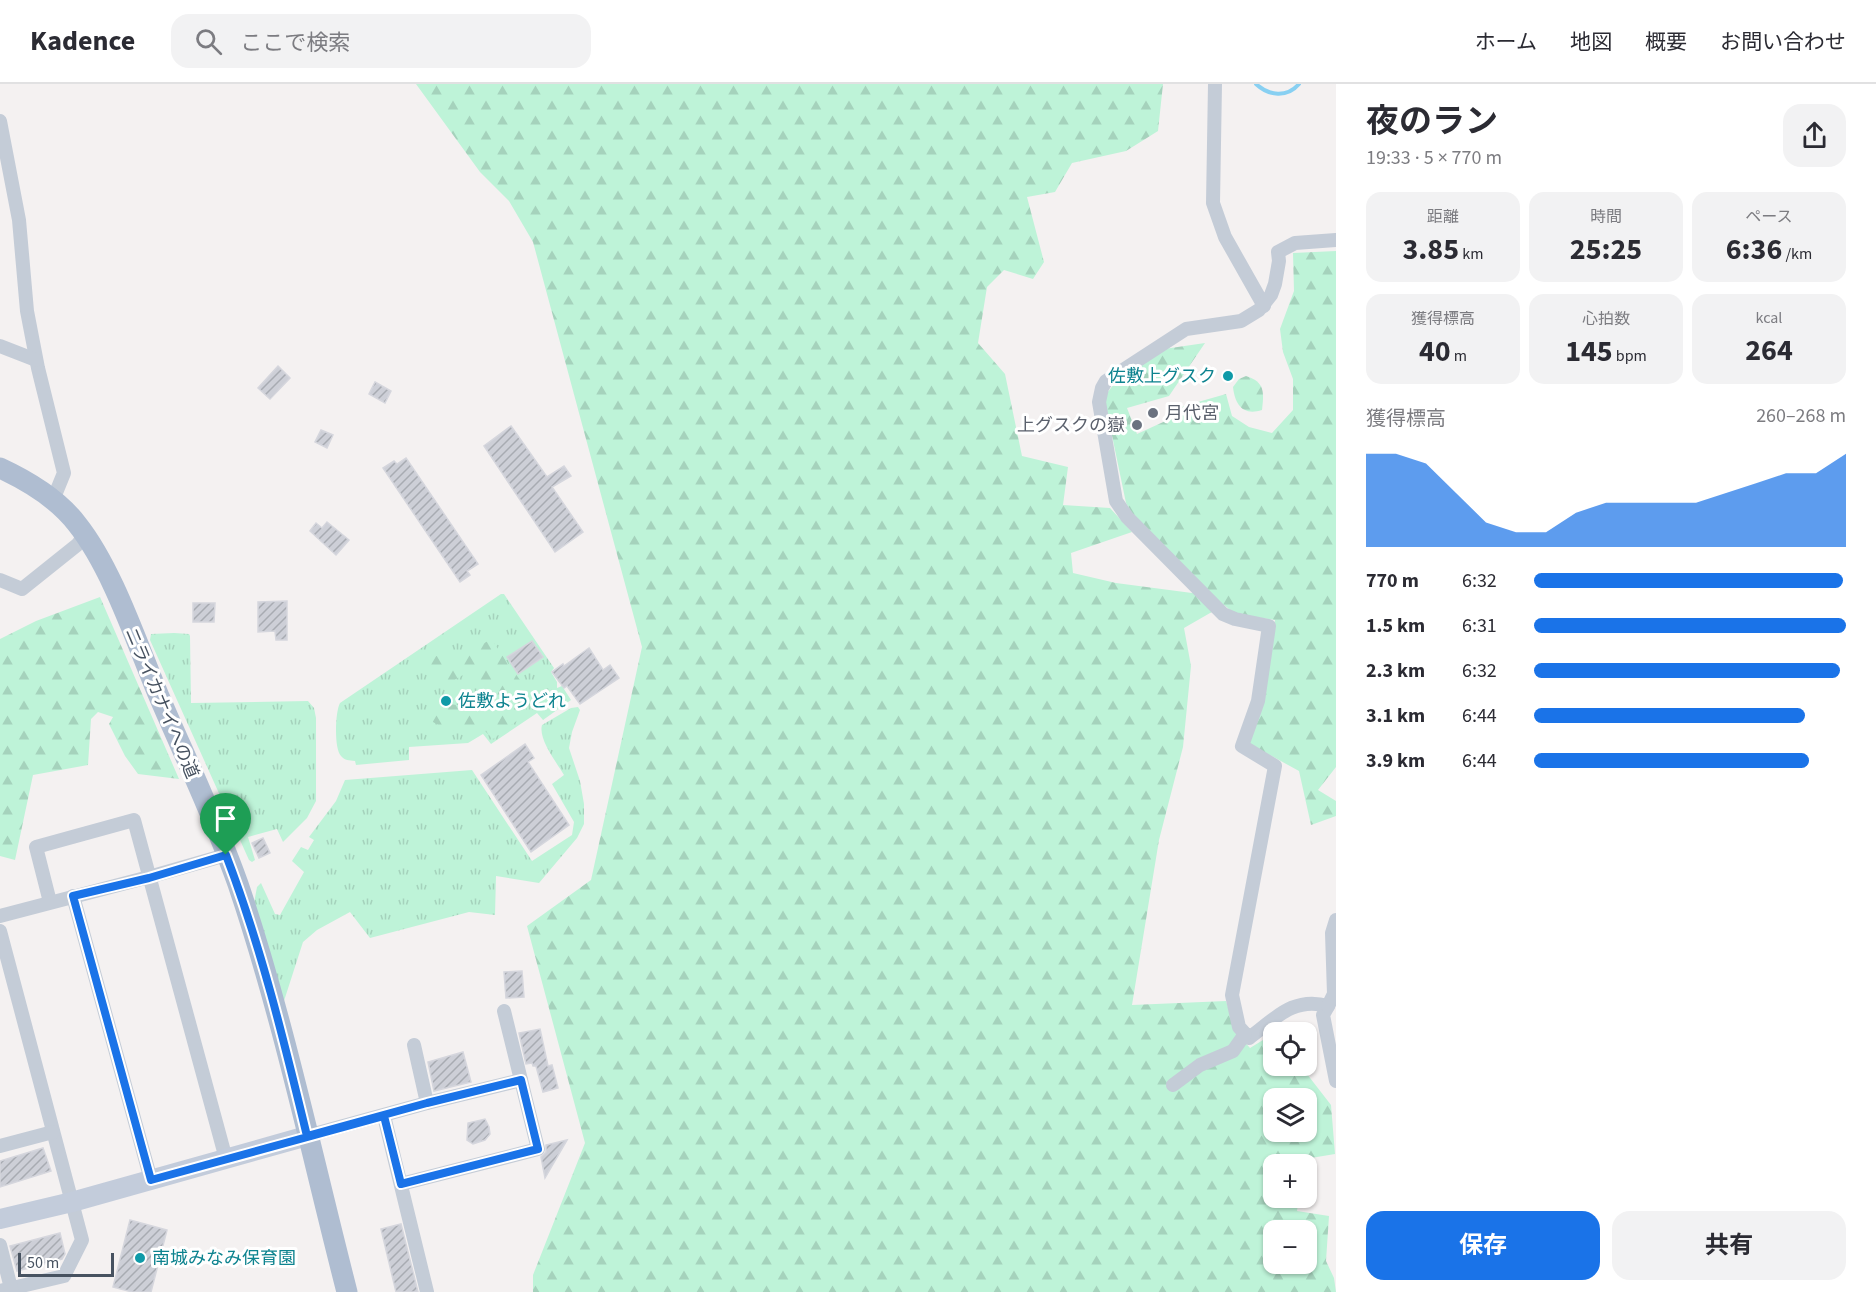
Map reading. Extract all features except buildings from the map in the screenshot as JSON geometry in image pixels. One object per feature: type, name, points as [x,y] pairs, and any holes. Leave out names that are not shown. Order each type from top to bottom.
[{"type":"main road","name":"ニライカナイへの道","points":[[0,468],[34,487],[53,501],[76,522],[85,535],[111,582],[226,855],[254,934],[273,998],[346,1292]]},
{"type":"street","points":[[1215,84],[1213,203],[1225,237],[1264,306]]},
{"type":"street","points":[[1,127],[19,220],[27,311],[36,360],[64,473],[53,501]]},
{"type":"street","points":[[1332,1004],[1314,1002],[1293,1006],[1249,1038],[1239,1027],[1232,995],[1275,766],[1242,746],[1258,701],[1269,626],[1235,619],[1223,614],[1128,518],[1116,501],[1099,402],[1106,381],[1186,329],[1241,321],[1264,306],[1275,284],[1279,261],[1278,252],[1295,243],[1336,240]]},
{"type":"street","points":[[0,346],[36,360]]},
{"type":"street","points":[[0,580],[22,589],[77,545],[85,535]]},
{"type":"street","points":[[50,902],[36,846],[134,820],[226,1159]]},
{"type":"street","points":[[0,916],[149,878],[226,855]]},
{"type":"street","points":[[73,896],[151,1180]]},
{"type":"street","points":[[1336,920],[1332,933],[1334,994],[1332,1004],[1323,1015],[1336,1081]]},
{"type":"street","points":[[0,931],[82,1240],[64,1276],[8,1291],[0,1245]]},
{"type":"street","points":[[401,1184],[538,1149],[504,1011]]},
{"type":"street","points":[[1173,1085],[1200,1065],[1233,1051],[1245,1034]]},
{"type":"street","points":[[414,1045],[427,1103]]},
{"type":"street","points":[[0,1219],[72,1202],[427,1103],[521,1080]]},
{"type":"street","points":[[384,1116],[427,1292]]},
{"type":"street","points":[[0,1146],[53,1132]]},
{"type":"green space","points":[[416,84],[1163,84],[1158,131],[1126,151],[1072,163],[1055,192],[1027,197],[1044,262],[1033,279],[1004,270],[987,287],[978,343],[1005,374],[1022,456],[1068,467],[1063,505],[1110,508],[1132,532],[1071,553],[1073,573],[1116,583],[1192,593],[1202,584],[1133,515],[1126,503],[1104,397],[1117,380],[1164,349],[1205,343],[1169,396],[1127,408],[1137,434],[1172,418],[1177,408],[1226,394],[1232,416],[1249,427],[1272,433],[1293,410],[1293,379],[1283,352],[1280,329],[1294,291],[1293,253],[1336,251],[1336,767],[1318,790],[1336,801],[1336,816],[1311,825],[1299,771],[1248,743],[1262,705],[1275,620],[1235,614],[1224,605],[1184,628],[1191,666],[1183,747],[1159,840],[1132,1005],[1226,1001],[1236,1032],[1250,1048],[1263,1040],[1263,1076],[1309,1076],[1331,1105],[1335,1154],[1317,1157],[1317,1154],[1263,1154],[1263,1208],[1297,1208],[1297,1211],[1329,1216],[1326,1261],[1334,1278],[1336,1292],[533,1292],[533,1275],[585,1143],[527,926],[591,880],[642,647],[533,242],[509,201],[480,172]]},
{"type":"green space","points":[[1246,376],[1257,381],[1262,388],[1262,410],[1245,410],[1238,404],[1233,387],[1239,379]]},
{"type":"green space","points":[[504,594],[554,668],[551,672],[557,682],[557,688],[562,686],[571,700],[543,720],[537,713],[491,744],[483,734],[468,743],[409,747],[409,760],[356,765],[355,761],[343,758],[336,739],[340,703]]},
{"type":"green space","points":[[100,597],[179,779],[138,774],[125,756],[109,724],[113,717],[98,712],[91,719],[88,765],[33,775],[15,860],[0,856],[0,639],[36,621]]},
{"type":"green space","points":[[174,633],[190,636],[191,703],[308,701],[314,708],[316,801],[307,818],[283,842],[277,829],[248,837],[255,860],[252,862],[249,860],[150,640],[151,634]]},
{"type":"green space","points":[[491,639],[527,690],[530,701],[523,716],[493,739],[485,731],[458,731],[433,722],[433,711],[446,704],[470,706],[469,698],[483,687],[481,681],[468,672],[444,686],[433,671],[429,658],[448,653],[457,660]]},
{"type":"green space","points":[[578,707],[580,710],[569,748],[580,781],[584,804],[584,824],[577,838],[539,883],[496,876],[495,915],[469,912],[370,938],[350,912],[317,930],[303,942],[283,1004],[254,903],[257,887],[261,883],[275,914],[280,915],[304,872],[292,861],[301,847],[308,850],[314,840],[309,837],[336,801],[345,780],[472,770],[532,861],[572,835],[574,822],[552,784],[564,775],[549,751],[543,737],[542,725],[571,708]]},
{"type":"waterway","points":[[1256,84],[1267,91],[1278,94],[1289,92],[1299,84]]},
{"type":"place","name":"佐敷上グスク","points":[[1228,376]]},
{"type":"place","name":"月代宮","points":[[1153,413]]},
{"type":"place","name":"上グスクの嶽","points":[[1137,425]]},
{"type":"place","name":"佐敷ようどれ","points":[[446,701]]},
{"type":"place","name":"南城みなみ保育園","points":[[140,1258]]},
{"type":"route","points":[[226,855],[237,881],[276,1009],[307,1136],[521,1080],[538,1149],[401,1184],[384,1116],[151,1180],[73,896],[149,878],[226,855]]}]
